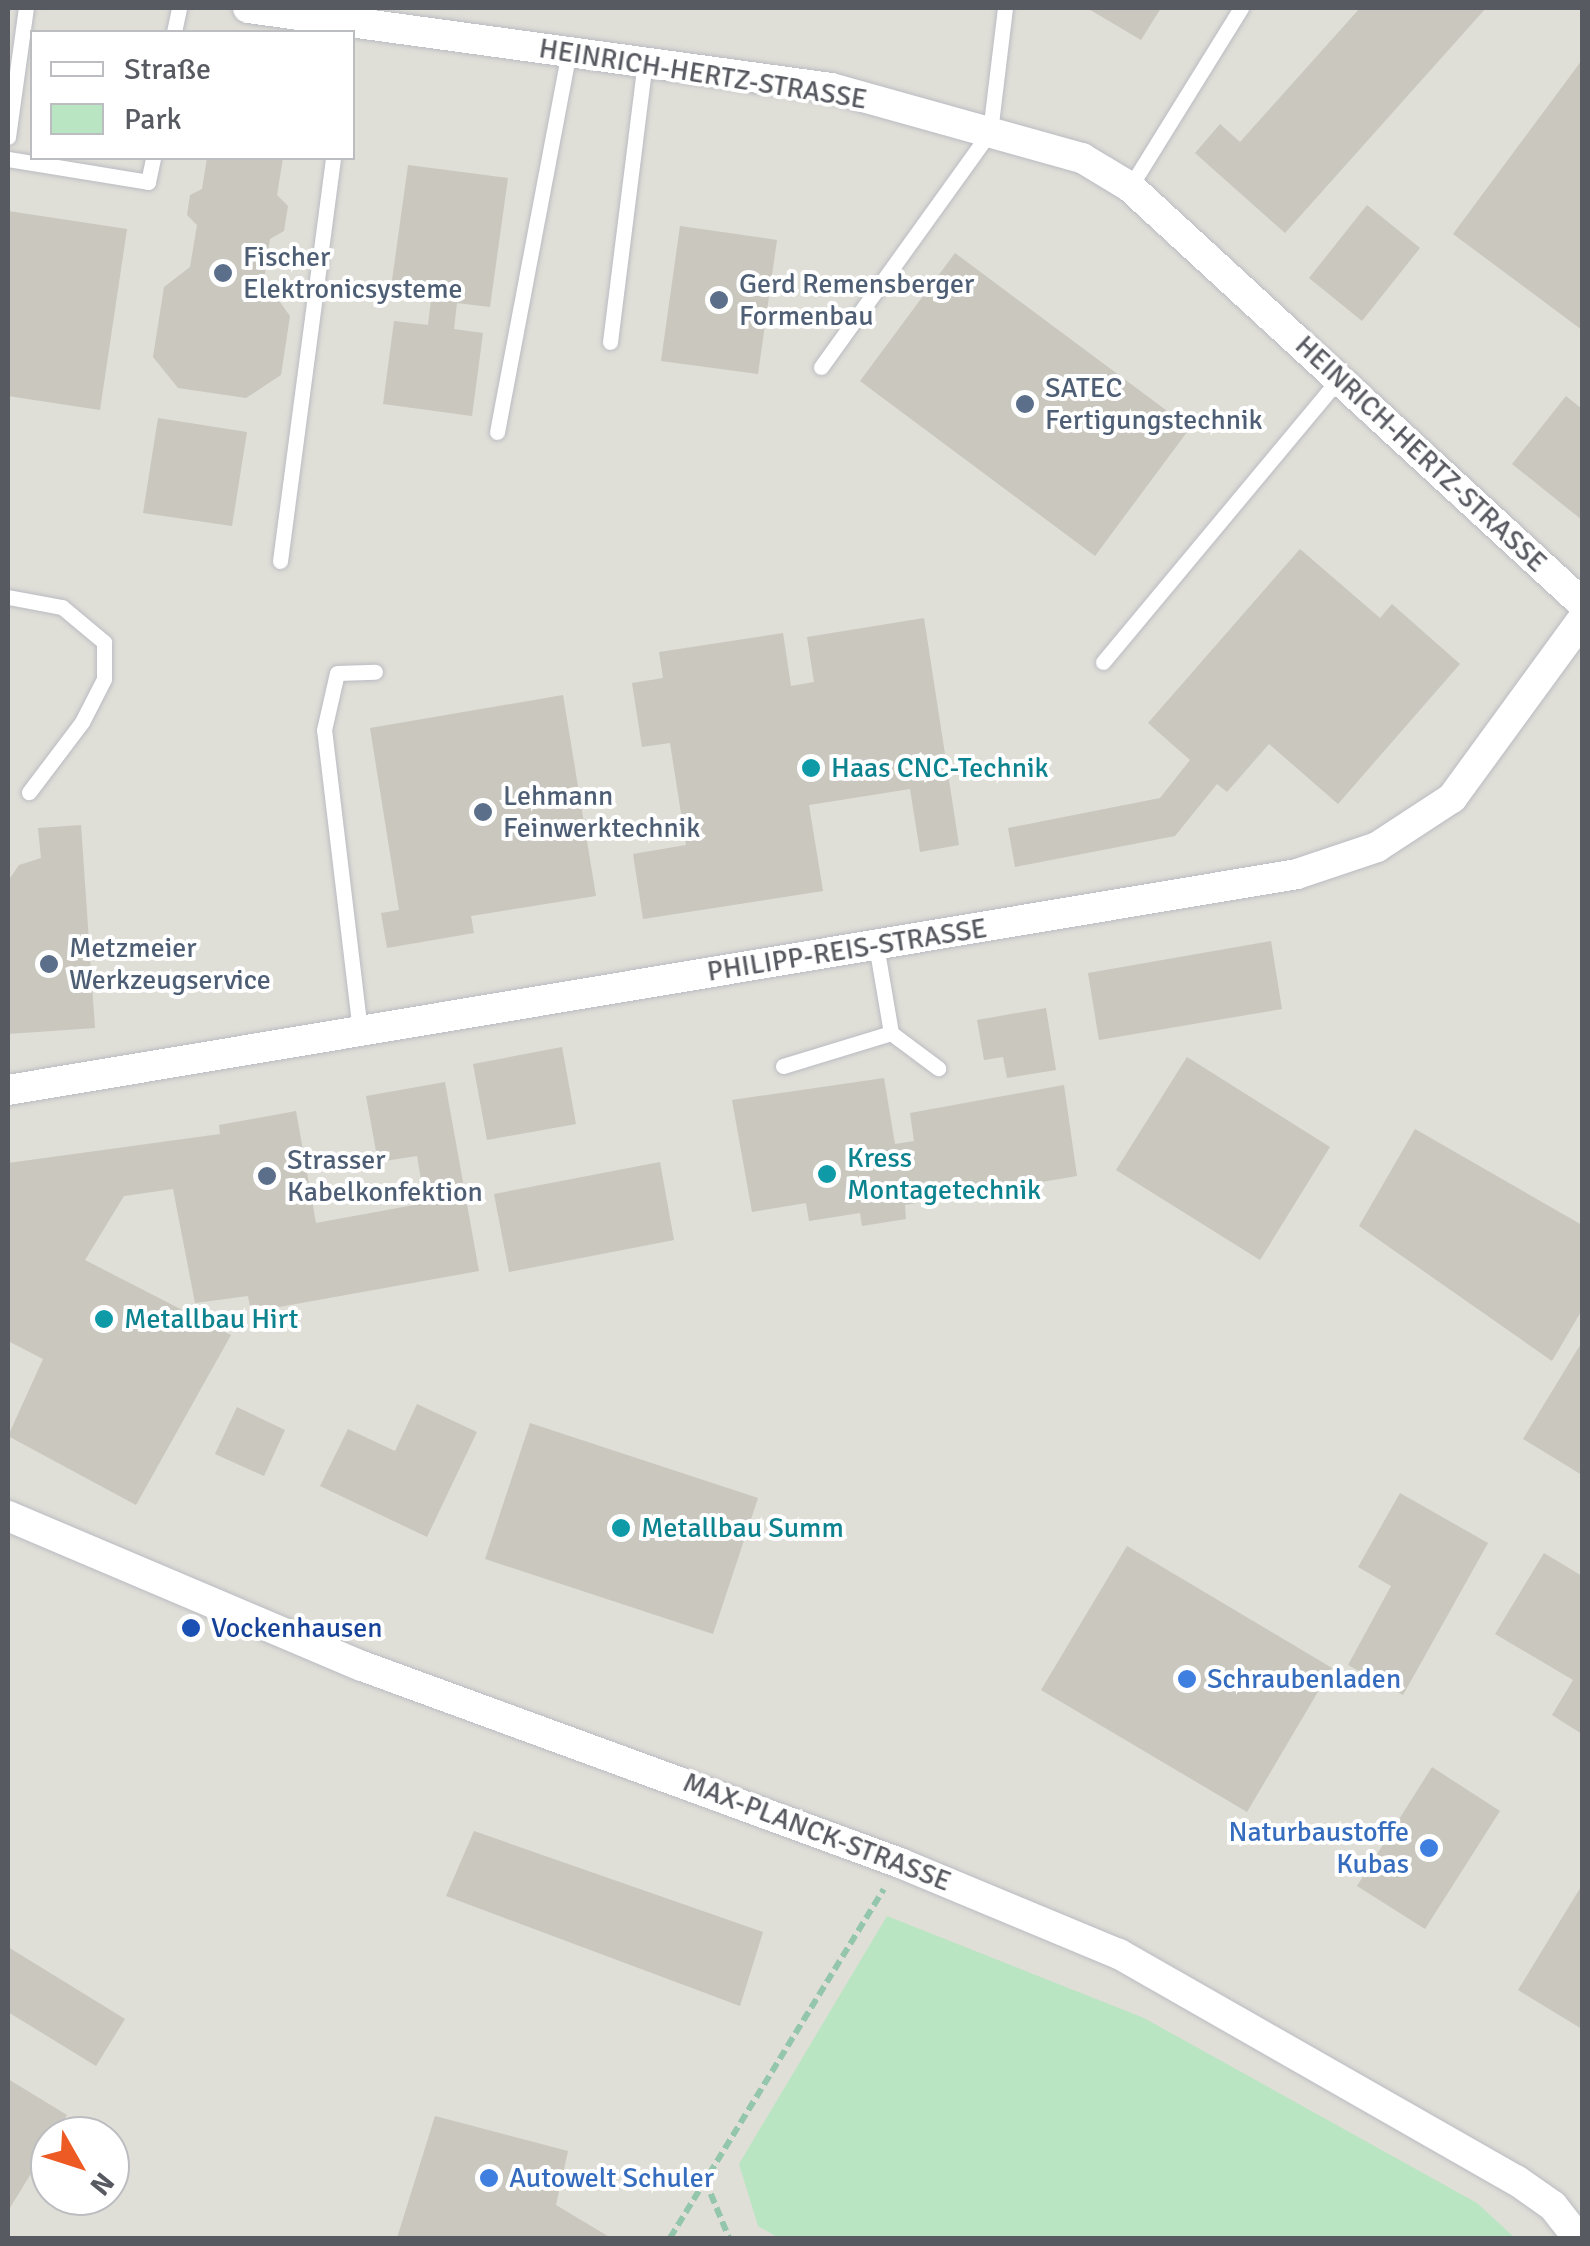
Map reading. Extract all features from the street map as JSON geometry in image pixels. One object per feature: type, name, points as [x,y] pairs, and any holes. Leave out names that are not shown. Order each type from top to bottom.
[{"type":"street","name":"HEINRICH-HERTZ-STRASSE","points":[[248,8],[350,28],[569,52],[832,88],[1082,158],[1130,186],[1582,603]]},
{"type":"street","name":"PHILIPP-REIS-STRASSE","points":[[8,1090],[1297,874],[1376,847],[1452,798],[1582,620]]},
{"type":"street","name":"MAX-PLANCK-STRASSE","points":[[8,1516],[362,1666],[900,1863],[1119,1954],[1516,2180],[1553,2206],[1578,2238]]},
{"type":"lane","points":[[8,137],[26,8]]},
{"type":"lane","points":[[821,367],[990,132],[1006,8]]},
{"type":"lane","points":[[1130,186],[1240,8]]},
{"type":"lane","points":[[497,432],[569,52]]},
{"type":"lane","points":[[610,342],[645,62]]},
{"type":"lane","points":[[8,160],[148,182],[152,160]]},
{"type":"lane","points":[[280,560],[333,160]]},
{"type":"lane","points":[[1103,662],[1338,379]]},
{"type":"lane","points":[[8,598],[62,608],[104,642],[104,679],[82,722],[29,792]]},
{"type":"lane","points":[[360,1031],[324,730],[337,673],[375,672]]},
{"type":"lane","points":[[876,945],[891,1033],[938,1068]]},
{"type":"lane","points":[[783,1066],[891,1033]]},
{"type":"path","points":[[670,2238],[900,1863]]},
{"type":"path","points":[[705,2179],[729,2238]]},
{"type":"shaded area","points":[[8,8],[1582,8],[1582,2238],[8,2238]]},
{"type":"green space","points":[[887,1916],[1144,2018],[1477,2203],[1515,2238],[779,2238],[758,2226],[739,2164]]},
{"type":"building","points":[[1087,8],[1161,8],[1141,40]]},
{"type":"building","points":[[1360,8],[1486,8],[1285,233],[1195,153],[1220,124],[1240,142]]},
{"type":"building","points":[[1582,60],[1582,330],[1453,234]]},
{"type":"building","name":"Fischer Elektronicsysteme","points":[[207,160],[283,160],[277,195],[288,206],[284,231],[270,239],[264,280],[290,316],[281,375],[246,398],[178,388],[153,357],[164,287],[190,267],[197,225],[187,215],[190,195],[202,189]]},
{"type":"building","points":[[408,165],[508,178],[490,307],[457,303],[454,329],[483,333],[472,416],[383,404],[394,321],[428,325],[431,300],[390,295]]},
{"type":"building","points":[[1367,205],[1420,248],[1362,321],[1309,278]]},
{"type":"building","points":[[8,211],[127,229],[100,410],[8,396]]},
{"type":"building","name":"Gerd Remensberger Formenbau","points":[[680,226],[777,240],[758,374],[661,361]]},
{"type":"building","name":"SATEC Fertigungstechnik","points":[[955,253],[1190,428],[1095,556],[860,381]]},
{"type":"building","points":[[1566,396],[1582,409],[1582,520],[1512,464]]},
{"type":"building","points":[[158,418],[247,432],[232,526],[143,513]]},
{"type":"building","points":[[1300,549],[1380,618],[1392,604],[1460,664],[1338,804],[1269,744],[1227,792],[1217,784],[1175,836],[1015,867],[1008,828],[1160,798],[1190,760],[1148,723]]},
{"type":"building","name":"Haas CNC-Technik","points":[[924,618],[959,845],[920,852],[910,789],[809,805],[823,891],[643,919],[633,854],[686,845],[670,743],[642,747],[632,683],[663,678],[659,652],[783,633],[791,686],[814,682],[807,637]]},
{"type":"building","name":"Lehmann Feinwerktechnik","points":[[563,695],[596,896],[471,916],[474,933],[387,948],[381,913],[399,910],[370,728]]},
{"type":"building","name":"Metzmeier Werkzeugservice","points":[[81,825],[95,1028],[8,1034],[8,881],[19,865],[41,858],[38,828]]},
{"type":"building","points":[[1271,941],[1282,1009],[1099,1040],[1088,973]]},
{"type":"building","points":[[1046,1008],[1056,1070],[1007,1078],[1003,1057],[984,1060],[977,1020]]},
{"type":"building","points":[[562,1047],[576,1124],[487,1140],[473,1064]]},
{"type":"building","points":[[1187,1057],[1330,1147],[1260,1260],[1116,1170]]},
{"type":"building","points":[[884,1078],[895,1144],[914,1141],[910,1113],[1064,1085],[1077,1176],[905,1205],[906,1219],[862,1226],[860,1213],[809,1221],[806,1203],[752,1212],[732,1100]]},
{"type":"building","name":"Metallbau Hirt","points":[[445,1082],[479,1271],[251,1312],[248,1296],[195,1303],[173,1189],[124,1196],[85,1260],[231,1335],[136,1505],[8,1436],[43,1359],[8,1341],[8,1163],[220,1134],[219,1125],[296,1111],[316,1223],[425,1203],[417,1156],[378,1162],[366,1096]]},
{"type":"building","points":[[1415,1129],[1582,1225],[1582,1310],[1552,1361],[1359,1226]]},
{"type":"building","points":[[660,1162],[674,1240],[509,1272],[494,1194]]},
{"type":"building","points":[[1582,1342],[1582,1475],[1523,1439]]},
{"type":"building","points":[[417,1404],[477,1432],[427,1537],[320,1486],[348,1429],[395,1451]]},
{"type":"building","points":[[237,1407],[285,1430],[264,1476],[215,1454]]},
{"type":"building","name":"Metallbau Summ","points":[[530,1423],[758,1498],[713,1634],[485,1559]]},
{"type":"building","points":[[1400,1493],[1488,1543],[1403,1695],[1348,1665],[1391,1586],[1358,1567]]},
{"type":"building","name":"Schraubenladen","points":[[1127,1546],[1332,1668],[1247,1812],[1041,1690]]},
{"type":"building","points":[[1544,1553],[1582,1576],[1582,1734],[1552,1715],[1573,1680],[1495,1634]]},
{"type":"building","name":"Naturbaustoffe Kubas","points":[[1432,1767],[1500,1811],[1425,1929],[1357,1886]]},
{"type":"building","points":[[474,1831],[763,1932],[740,2006],[446,1896]]},
{"type":"building","points":[[1582,1885],[1582,2029],[1518,1990]]},
{"type":"building","points":[[8,1947],[125,2019],[96,2066],[8,2012]]},
{"type":"building","points":[[8,2079],[67,2115],[30,2116],[30,2175],[8,2211]]},
{"type":"building","name":"Autowelt Schuler","points":[[435,2116],[568,2151],[556,2205],[611,2238],[397,2238]]},
{"type":"place","name":"Fischer Elektronicsysteme","points":[[223,273]]},
{"type":"place","name":"Gerd Remensberger Formenbau","points":[[719,300]]},
{"type":"place","name":"SATEC Fertigungstechnik","points":[[1025,404]]},
{"type":"place","name":"Haas CNC-Technik","points":[[811,768]]},
{"type":"place","name":"Lehmann Feinwerktechnik","points":[[483,812]]},
{"type":"place","name":"Metzmeier Werkzeugservice","points":[[49,964]]},
{"type":"place","name":"Kress Montagetechnik","points":[[827,1174]]},
{"type":"place","name":"Strasser Kabelkonfektion","points":[[267,1176]]},
{"type":"place","name":"Metallbau Hirt","points":[[104,1319]]},
{"type":"place","name":"Metallbau Summ","points":[[621,1528]]},
{"type":"place","name":"Vockenhausen","points":[[191,1628]]},
{"type":"place","name":"Schraubenladen","points":[[1187,1679]]},
{"type":"place","name":"Naturbaustoffe Kubas","points":[[1429,1848]]},
{"type":"place","name":"Autowelt Schuler","points":[[489,2178]]}]
